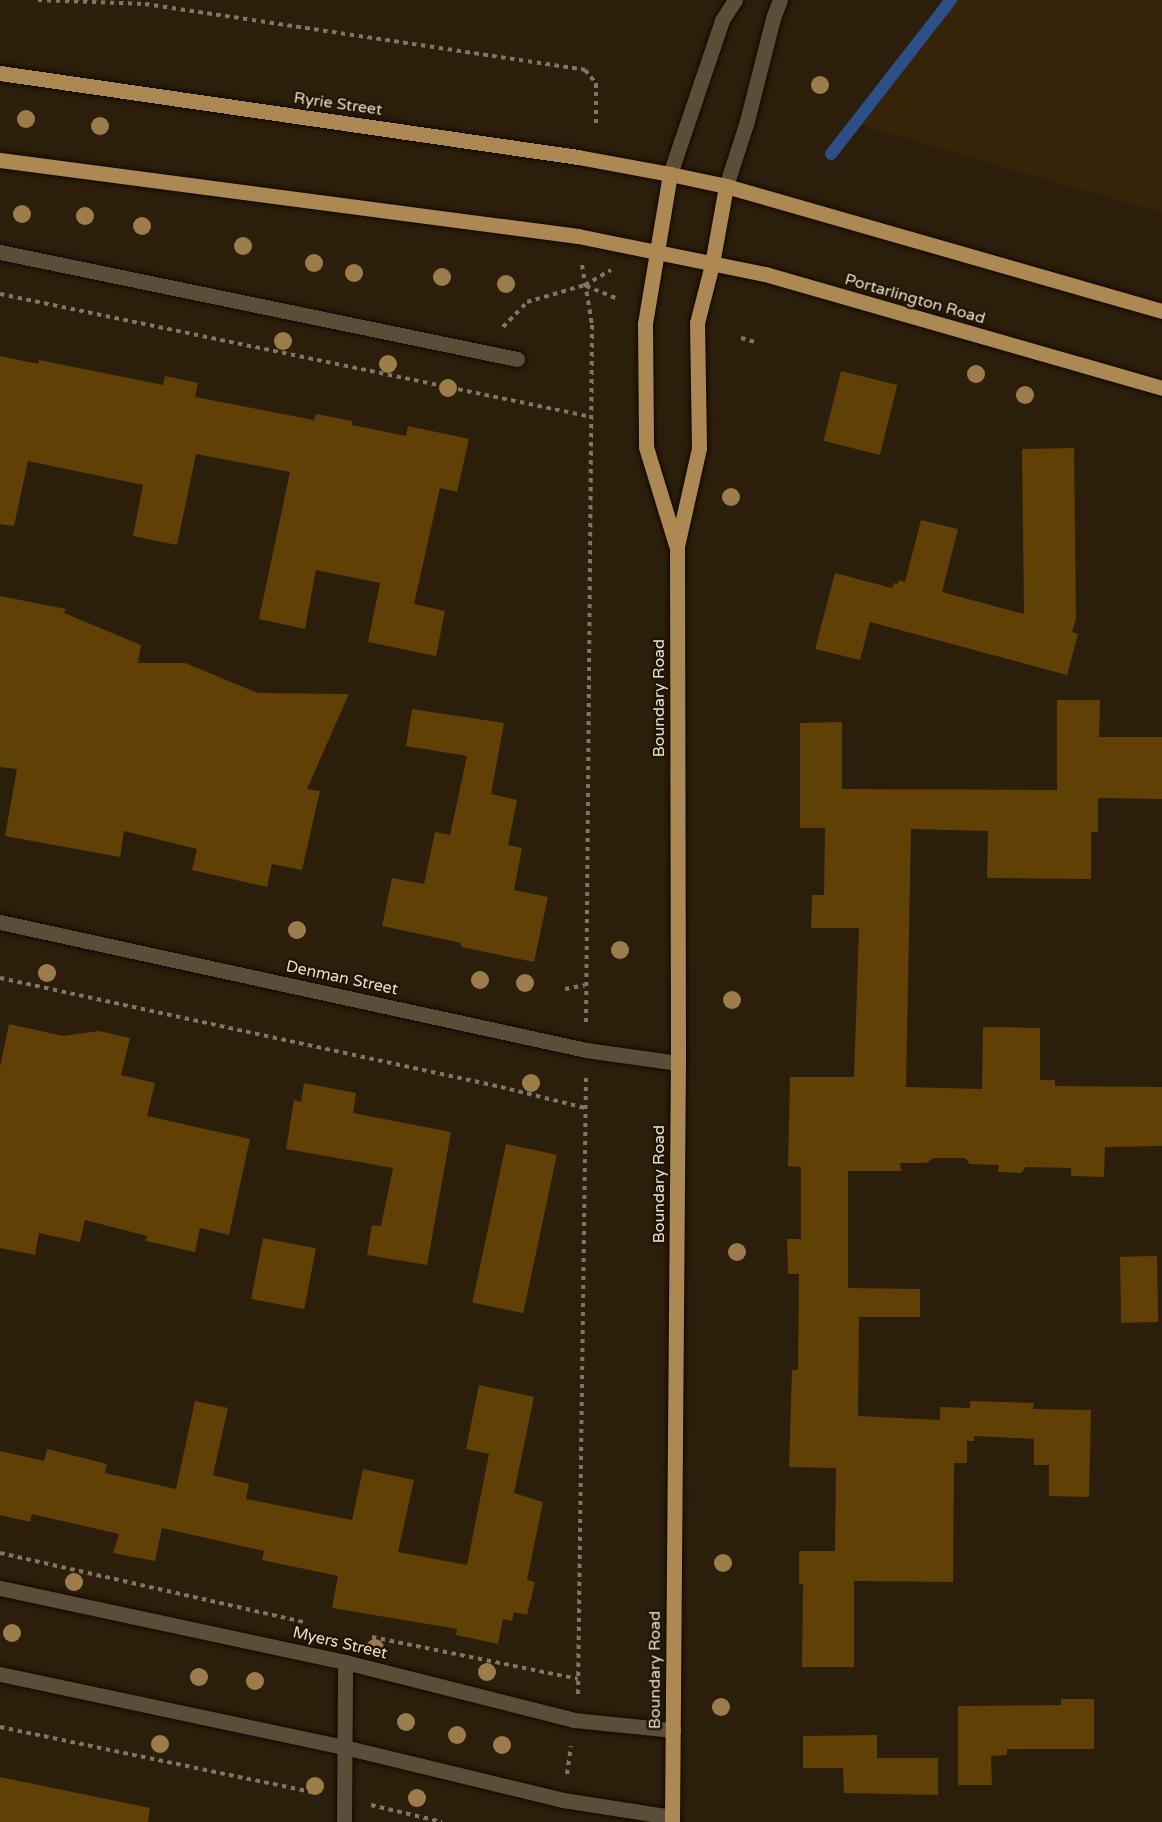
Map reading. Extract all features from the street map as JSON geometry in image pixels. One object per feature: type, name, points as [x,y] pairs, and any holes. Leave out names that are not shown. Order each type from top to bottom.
[{"type":"main road","name":"Ryrie Street","points":[[0,73],[578,157],[670,174]]},
{"type":"main road","points":[[0,160],[578,236],[657,252]]},
{"type":"main road","points":[[670,174],[726,186],[1162,311]]},
{"type":"main road","name":"Boundary Road","points":[[670,174],[645,324],[646,447],[677,546]]},
{"type":"main road","name":"Boundary Road","points":[[672,1819],[678,1063],[677,546],[699,448],[697,323],[712,264],[726,186]]},
{"type":"main road","name":"Portarlington Road","points":[[657,252],[765,274],[1162,388]]},
{"type":"street","points":[[670,174],[722,20],[735,0]]},
{"type":"street","points":[[726,186],[747,121],[773,18],[780,0]]},
{"type":"street","points":[[0,252],[517,358]]},
{"type":"street","name":"Denman Street","points":[[0,922],[586,1050],[678,1063]]},
{"type":"street","name":"Myers Street","points":[[0,1588],[345,1662],[574,1720],[673,1730]]},
{"type":"street","points":[[344,1822],[345,1662]]},
{"type":"street","points":[[0,1674],[344,1747],[563,1800],[672,1819]]},
{"type":"path","points":[[38,0],[145,4],[585,70],[596,83],[596,126]]},
{"type":"path","points":[[582,264],[592,325],[586,1017]]},
{"type":"path","points":[[480,351],[527,302],[585,285],[619,299]]},
{"type":"path","points":[[0,294],[592,417]]},
{"type":"path","points":[[741,338],[756,342]]},
{"type":"path","points":[[0,978],[501,1087],[585,1108]]},
{"type":"path","points":[[565,989],[585,985]]},
{"type":"path","points":[[563,1800],[578,1679],[586,1079]]},
{"type":"path","points":[[0,1553],[310,1623]]},
{"type":"path","points":[[368,1636],[578,1679]]},
{"type":"path","points":[[0,1727],[344,1799],[442,1822]]},
{"type":"shaded area","points":[[951,0],[1162,0],[1162,213],[855,124]]},
{"type":"building","points":[[0,356],[38,364],[39,360],[163,385],[165,376],[198,383],[195,397],[314,420],[316,414],[352,421],[352,425],[406,436],[408,426],[469,439],[457,492],[440,488],[414,604],[445,611],[436,656],[368,642],[380,583],[316,570],[305,629],[259,619],[290,472],[196,454],[177,545],[133,536],[143,485],[28,461],[14,526],[0,524]]},
{"type":"building","points":[[841,371],[897,385],[880,455],[824,441]]},
{"type":"building","points":[[1074,448],[1076,618],[1072,632],[1078,634],[1067,675],[870,622],[860,660],[815,649],[835,573],[892,588],[894,583],[898,584],[899,580],[905,582],[921,520],[958,529],[942,592],[1024,614],[1022,449]]},
{"type":"building","points":[[0,596],[66,609],[64,613],[141,645],[138,663],[185,663],[258,693],[349,694],[307,789],[320,791],[302,870],[272,864],[267,887],[192,870],[197,849],[124,831],[120,857],[5,836],[17,769],[0,767]]},
{"type":"building","points":[[1057,700],[1100,700],[1099,737],[1162,737],[1162,799],[1098,798],[1098,832],[1091,832],[1091,879],[987,878],[988,831],[911,829],[906,1087],[982,1089],[983,1027],[1040,1028],[1040,1080],[1055,1080],[1055,1086],[1162,1087],[1162,1146],[1105,1147],[1104,1177],[1071,1176],[1071,1168],[1026,1167],[1021,1173],[998,1172],[999,1165],[970,1164],[965,1158],[934,1158],[926,1163],[900,1163],[901,1171],[848,1171],[848,1288],[920,1289],[920,1317],[859,1317],[858,1416],[940,1420],[940,1407],[970,1408],[970,1401],[1034,1403],[1033,1409],[1091,1410],[1089,1497],[1049,1496],[1049,1465],[1034,1465],[1034,1439],[974,1436],[974,1441],[967,1441],[967,1463],[954,1463],[953,1582],[854,1581],[854,1667],[802,1667],[803,1584],[799,1584],[799,1551],[835,1551],[836,1468],[789,1467],[792,1370],[798,1370],[799,1274],[788,1274],[787,1239],[801,1239],[801,1167],[788,1166],[790,1077],[854,1077],[859,928],[811,928],[812,895],[824,895],[825,828],[800,828],[800,723],[842,722],[842,789],[1057,790]]},
{"type":"building","points":[[412,709],[504,723],[491,794],[517,800],[508,845],[522,848],[514,890],[548,897],[534,962],[461,947],[461,943],[382,926],[392,878],[424,884],[435,832],[450,835],[467,756],[406,746]]},
{"type":"building","points":[[9,1024],[63,1036],[99,1031],[130,1038],[121,1075],[155,1083],[147,1116],[250,1139],[229,1235],[200,1228],[195,1252],[146,1241],[147,1236],[85,1220],[80,1242],[39,1233],[35,1255],[0,1248],[0,1067]]},
{"type":"building","points":[[304,1083],[356,1093],[353,1113],[451,1132],[427,1265],[367,1255],[372,1225],[381,1226],[393,1168],[286,1149],[294,1100],[301,1102]]},
{"type":"building","points":[[506,1144],[557,1155],[523,1313],[472,1302]]},
{"type":"building","points":[[263,1238],[316,1248],[304,1309],[251,1299]]},
{"type":"building","points":[[1157,1256],[1158,1322],[1121,1323],[1120,1257]]},
{"type":"building","points":[[479,1385],[534,1397],[514,1493],[543,1502],[527,1580],[535,1582],[527,1615],[514,1612],[512,1621],[503,1619],[498,1644],[456,1635],[457,1629],[332,1608],[338,1576],[262,1560],[264,1551],[162,1528],[155,1561],[113,1553],[119,1534],[32,1514],[30,1522],[0,1515],[0,1451],[44,1461],[47,1449],[107,1464],[105,1473],[176,1489],[195,1401],[228,1408],[213,1475],[249,1484],[246,1499],[352,1520],[363,1469],[414,1480],[398,1552],[467,1565],[489,1454],[466,1449]]},
{"type":"building","points":[[1061,1699],[1094,1699],[1094,1749],[1007,1749],[1007,1755],[991,1756],[992,1785],[958,1785],[958,1706],[1061,1705]]},
{"type":"building","points":[[877,1735],[877,1758],[938,1758],[938,1795],[844,1793],[843,1768],[803,1768],[803,1736]]},
{"type":"building","points":[[0,1777],[150,1808],[148,1822],[0,1822]]},
{"type":"waterway","points":[[831,154],[951,0]]}]
